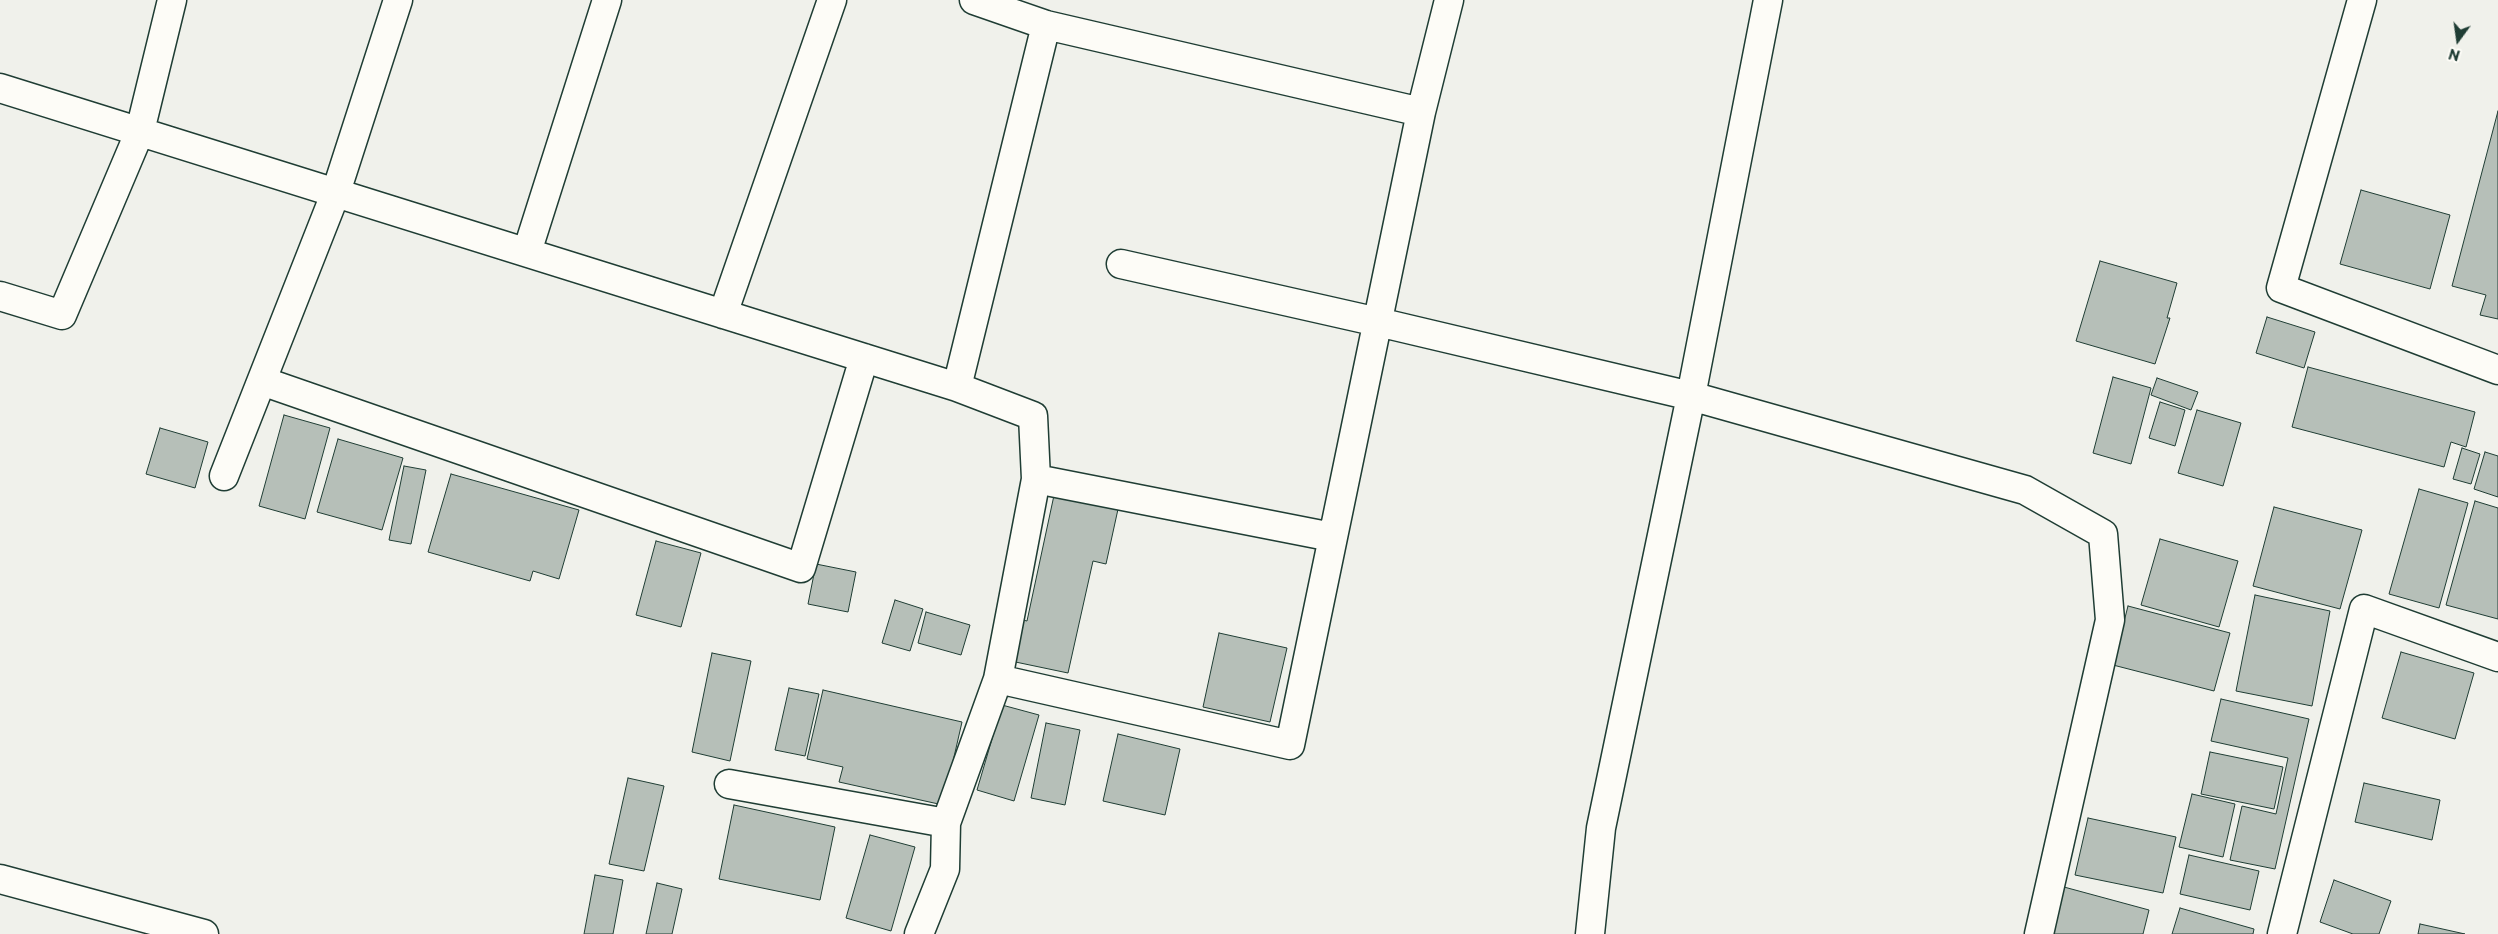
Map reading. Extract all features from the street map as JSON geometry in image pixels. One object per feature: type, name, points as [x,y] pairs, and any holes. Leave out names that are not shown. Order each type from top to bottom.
[{"type":"street","points":[[0,296],[62,315],[140,131],[172,0]]},
{"type":"street","points":[[224,476],[336,192],[398,0]]},
{"type":"street","points":[[526,252],[607,0]]},
{"type":"street","points":[[723,314],[832,0]]},
{"type":"street","points":[[974,0],[1046,26],[1421,112]]},
{"type":"street","points":[[998,679],[1290,745],[1421,112],[1449,0]]},
{"type":"street","points":[[1590,934],[1601,828],[1691,396],[1768,0]]},
{"type":"street","points":[[2362,0],[2281,288],[2498,370]]},
{"type":"street","points":[[957,388],[1046,26]]},
{"type":"street","points":[[0,88],[864,358],[957,388],[1033,416],[1036,479],[998,679],[946,823],[945,869],[919,934]]},
{"type":"street","points":[[1121,264],[1691,396],[2026,490],[2103,534],[2110,620],[2039,934]]},
{"type":"street","points":[[262,381],[801,568],[864,358]]},
{"type":"street","points":[[1036,479],[1332,537]]},
{"type":"street","points":[[2282,934],[2364,609],[2498,657]]},
{"type":"street","points":[[729,784],[946,823]]},
{"type":"street","points":[[0,879],[204,934]]},
{"type":"building","points":[[2498,111],[2498,319],[2480,315],[2486,295],[2452,286]]},
{"type":"building","points":[[2361,190],[2450,215],[2430,289],[2340,264]]},
{"type":"building","points":[[2100,261],[2177,283],[2167,318],[2170,318],[2155,364],[2076,341]]},
{"type":"building","points":[[2267,317],[2315,332],[2304,368],[2256,353]]},
{"type":"building","points":[[2308,367],[2475,412],[2466,447],[2451,442],[2444,467],[2292,427]]},
{"type":"building","points":[[2113,377],[2151,388],[2131,464],[2093,453]]},
{"type":"building","points":[[2157,378],[2198,392],[2191,410],[2151,395]]},
{"type":"building","points":[[2160,402],[2185,410],[2175,446],[2149,438]]},
{"type":"building","points":[[2197,410],[2241,423],[2223,486],[2178,473]]},
{"type":"building","points":[[284,415],[330,428],[305,519],[259,506]]},
{"type":"building","points":[[160,428],[208,442],[195,488],[146,474]]},
{"type":"building","points":[[338,439],[403,458],[382,530],[317,512]]},
{"type":"building","points":[[2462,448],[2480,454],[2471,484],[2453,479]]},
{"type":"building","points":[[2485,452],[2498,456],[2498,497],[2474,489]]},
{"type":"building","points":[[404,466],[426,470],[411,544],[389,540]]},
{"type":"building","points":[[451,474],[579,510],[559,579],[533,571],[530,581],[428,552]]},
{"type":"building","points":[[1056,486],[1120,500],[1106,564],[1093,561],[1068,673],[1006,660],[1015,618],[1027,621]]},
{"type":"building","points":[[2419,489],[2468,503],[2439,608],[2389,594]]},
{"type":"building","points":[[2475,501],[2498,508],[2498,619],[2446,605]]},
{"type":"building","points":[[2274,507],[2362,530],[2340,609],[2253,586]]},
{"type":"building","points":[[2160,539],[2238,561],[2219,627],[2141,605]]},
{"type":"building","points":[[656,541],[701,553],[681,627],[636,615]]},
{"type":"building","points":[[816,564],[856,572],[848,612],[808,604]]},
{"type":"building","points":[[2255,595],[2330,611],[2312,706],[2236,691]]},
{"type":"building","points":[[895,600],[923,609],[910,651],[882,643]]},
{"type":"building","points":[[2128,606],[2230,633],[2214,691],[2113,665]]},
{"type":"building","points":[[926,612],[970,625],[961,655],[918,643]]},
{"type":"building","points":[[1219,633],[1287,648],[1270,722],[1203,707]]},
{"type":"building","points":[[2401,652],[2474,673],[2455,739],[2382,718]]},
{"type":"building","points":[[712,653],[751,661],[730,761],[692,752]]},
{"type":"building","points":[[789,688],[819,694],[805,756],[775,750]]},
{"type":"building","points":[[823,690],[962,722],[943,805],[839,782],[843,767],[807,759]]},
{"type":"building","points":[[2221,699],[2309,719],[2275,869],[2230,860],[2242,806],[2276,814],[2288,758],[2211,741]]},
{"type":"building","points":[[1002,705],[1039,715],[1014,801],[977,790]]},
{"type":"building","points":[[1046,723],[1080,730],[1065,805],[1031,798]]},
{"type":"building","points":[[1118,734],[1180,749],[1165,815],[1103,801]]},
{"type":"building","points":[[2210,752],[2283,767],[2274,809],[2201,794]]},
{"type":"building","points":[[628,778],[664,786],[644,871],[609,864]]},
{"type":"building","points":[[2364,783],[2440,800],[2432,840],[2355,822]]},
{"type":"building","points":[[2192,794],[2235,804],[2223,857],[2179,847]]},
{"type":"building","points":[[734,805],[835,827],[820,900],[719,879]]},
{"type":"building","points":[[2088,818],[2176,837],[2163,893],[2075,875]]},
{"type":"building","points":[[870,835],[915,847],[891,931],[846,918]]},
{"type":"building","points":[[2189,855],[2259,871],[2250,910],[2180,894]]},
{"type":"building","points":[[595,875],[623,880],[613,934],[584,934]]},
{"type":"building","points":[[2334,880],[2391,901],[2379,934],[2353,934],[2320,922]]},
{"type":"building","points":[[657,883],[682,889],[672,934],[646,934]]},
{"type":"building","points":[[2064,887],[2149,910],[2143,934],[2051,934]]},
{"type":"building","points":[[2180,908],[2254,929],[2253,934],[2172,934]]},
{"type":"building","points":[[2420,924],[2465,934],[2418,934]]}]
